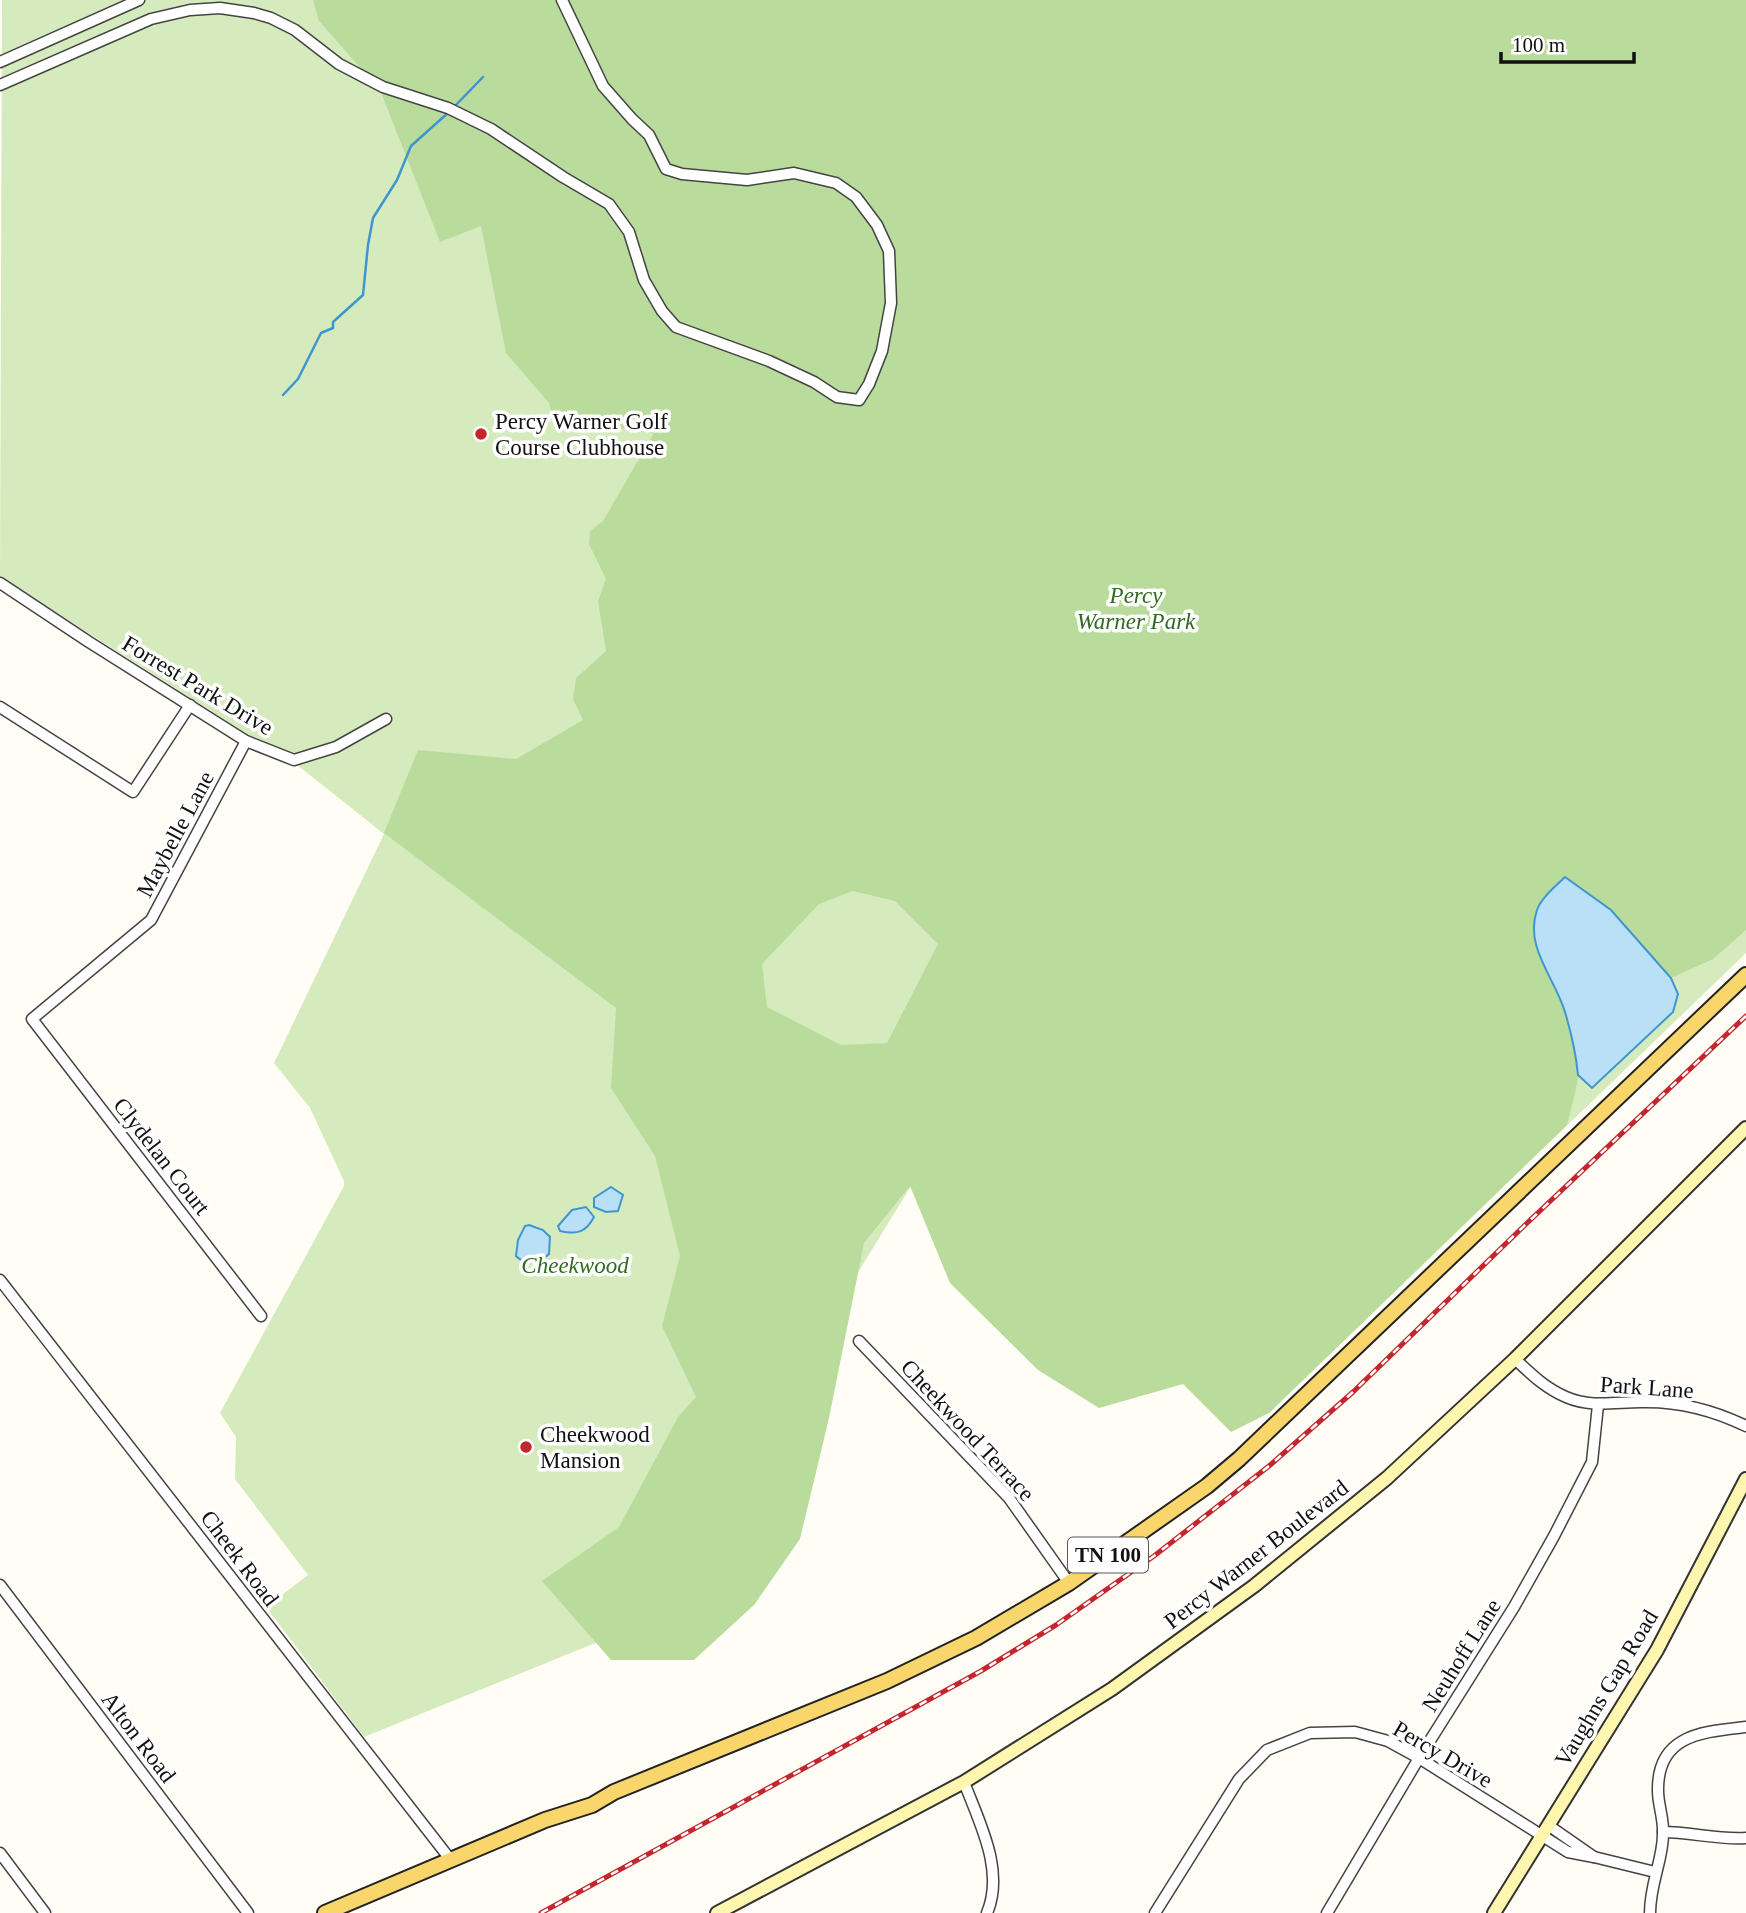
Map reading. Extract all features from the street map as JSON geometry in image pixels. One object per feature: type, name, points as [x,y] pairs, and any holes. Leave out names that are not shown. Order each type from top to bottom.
[{"type":"main road","name":"TN 100","points":[[325,1913],[450,1859],[545,1820],[592,1805],[614,1792],[887,1681],[976,1637],[1069,1583],[1207,1486],[1239,1459],[1746,975]]},
{"type":"street","points":[[0,62],[139,0]]},
{"type":"street","points":[[0,85],[151,19],[190,10],[220,8],[271,18],[295,30],[339,64],[383,87],[448,108],[491,129],[608,204],[629,232],[644,280],[662,311],[676,327],[769,361],[814,382],[837,397],[859,400],[869,384],[882,351],[891,303],[889,251],[877,225],[856,197],[836,183],[794,173],[747,180],[682,174],[666,169],[649,135],[603,86],[562,0]]},
{"type":"street","name":"Forrest Park Drive","points":[[0,583],[247,741],[293,760],[336,747],[386,719]]},
{"type":"street","points":[[0,707],[133,792],[190,705]]},
{"type":"street","name":"Maybelle Lane","points":[[32,1019],[151,920],[247,741]]},
{"type":"street","name":"Clydelan Court","points":[[32,1019],[261,1316]]},
{"type":"street","name":"Percy Warner Boulevard","points":[[717,1913],[964,1782],[1112,1689],[1254,1586],[1387,1478],[1515,1359],[1746,1128]]},
{"type":"street","name":"Cheek Road","points":[[0,1280],[450,1859]]},
{"type":"street","name":"Cheekwood Terrace","points":[[859,1341],[1009,1498],[1069,1583]]},
{"type":"street","name":"Park Lane","points":[[1515,1359],[1539,1383],[1568,1398],[1598,1405],[1642,1402],[1685,1405],[1727,1417],[1746,1426]]},
{"type":"street","name":"Neuhoff Lane","points":[[1327,1913],[1419,1758],[1514,1607],[1591,1462],[1598,1405]]},
{"type":"street","name":"Vaughns Gap Road","points":[[1494,1913],[1657,1650],[1746,1479]]},
{"type":"street","name":"Alton Road","points":[[0,1585],[248,1913]]},
{"type":"street","points":[[1650,1913],[1650,1895],[1663,1832],[1658,1786],[1662,1766],[1679,1744],[1698,1733],[1746,1727]]},
{"type":"street","name":"Percy Drive","points":[[1155,1913],[1239,1779],[1267,1750],[1310,1733],[1355,1732],[1388,1741],[1594,1857],[1654,1872]]},
{"type":"street","points":[[964,1782],[991,1852],[992,1902],[987,1913]]},
{"type":"street","points":[[1663,1832],[1721,1839],[1746,1838]]},
{"type":"street","points":[[0,1853],[45,1913]]},
{"type":"green space","name":"Percy Warner Park","points":[[2,0],[1746,0],[1746,953],[1269,1413],[911,1186],[642,1624],[364,1737],[266,1607],[308,1575],[235,1479],[236,1437],[220,1413],[344,1186],[310,1108],[274,1063],[384,834],[277,749],[262,743],[0,577]]},
{"type":"green space","name":"Percy Warner Park","points":[[313,0],[1746,0],[1746,930],[1713,959],[1671,978],[1611,910],[1564,877],[1537,951],[1571,1028],[1578,1061],[1575,1094],[1567,1125],[1269,1413],[1231,1432],[1183,1384],[1099,1408],[1038,1370],[950,1283],[910,1186],[864,1243],[829,1418],[800,1539],[754,1605],[694,1660],[611,1660],[542,1581],[619,1527],[678,1417],[696,1397],[662,1326],[680,1256],[655,1156],[611,1088],[616,1008],[384,833],[418,750],[516,759],[583,720],[573,699],[576,678],[606,651],[598,601],[606,579],[589,544],[590,531],[603,521],[654,433],[553,419],[549,403],[506,353],[481,226],[440,242],[380,90],[319,21]],"holes":[[[853,891],[895,901],[938,944],[887,1043],[841,1045],[767,1007],[762,964],[819,904]]]},
{"type":"water","points":[[1565,877],[1611,910],[1671,978],[1678,994],[1673,1012],[1592,1088],[1578,1075],[1565,1012],[1542,962],[1534,937],[1539,906]]},
{"type":"water","points":[[611,1187],[623,1195],[618,1211],[606,1212],[594,1207],[594,1198]]},
{"type":"water","points":[[586,1207],[594,1217],[588,1226],[572,1233],[560,1231],[558,1226],[572,1210]]},
{"type":"water","points":[[525,1226],[543,1230],[550,1237],[549,1254],[542,1259],[523,1261],[516,1256],[518,1240]]},
{"type":"waterway","points":[[454,107],[483,77]]},
{"type":"waterway","points":[[283,395],[298,379],[321,333],[333,328],[333,322],[363,295],[373,218],[397,180],[411,146],[449,112]]},
{"type":"railway","points":[[541,1913],[981,1671],[1056,1625],[1154,1556],[1269,1466],[1353,1392],[1746,1016]]},
{"type":"place","name":"Percy Warner Golf Course Clubhouse","points":[[481,434]]},
{"type":"place","name":"Cheekwood Mansion","points":[[526,1447]]},
{"type":"park label","name":"Cheekwood","points":[[575,1265]]}]
